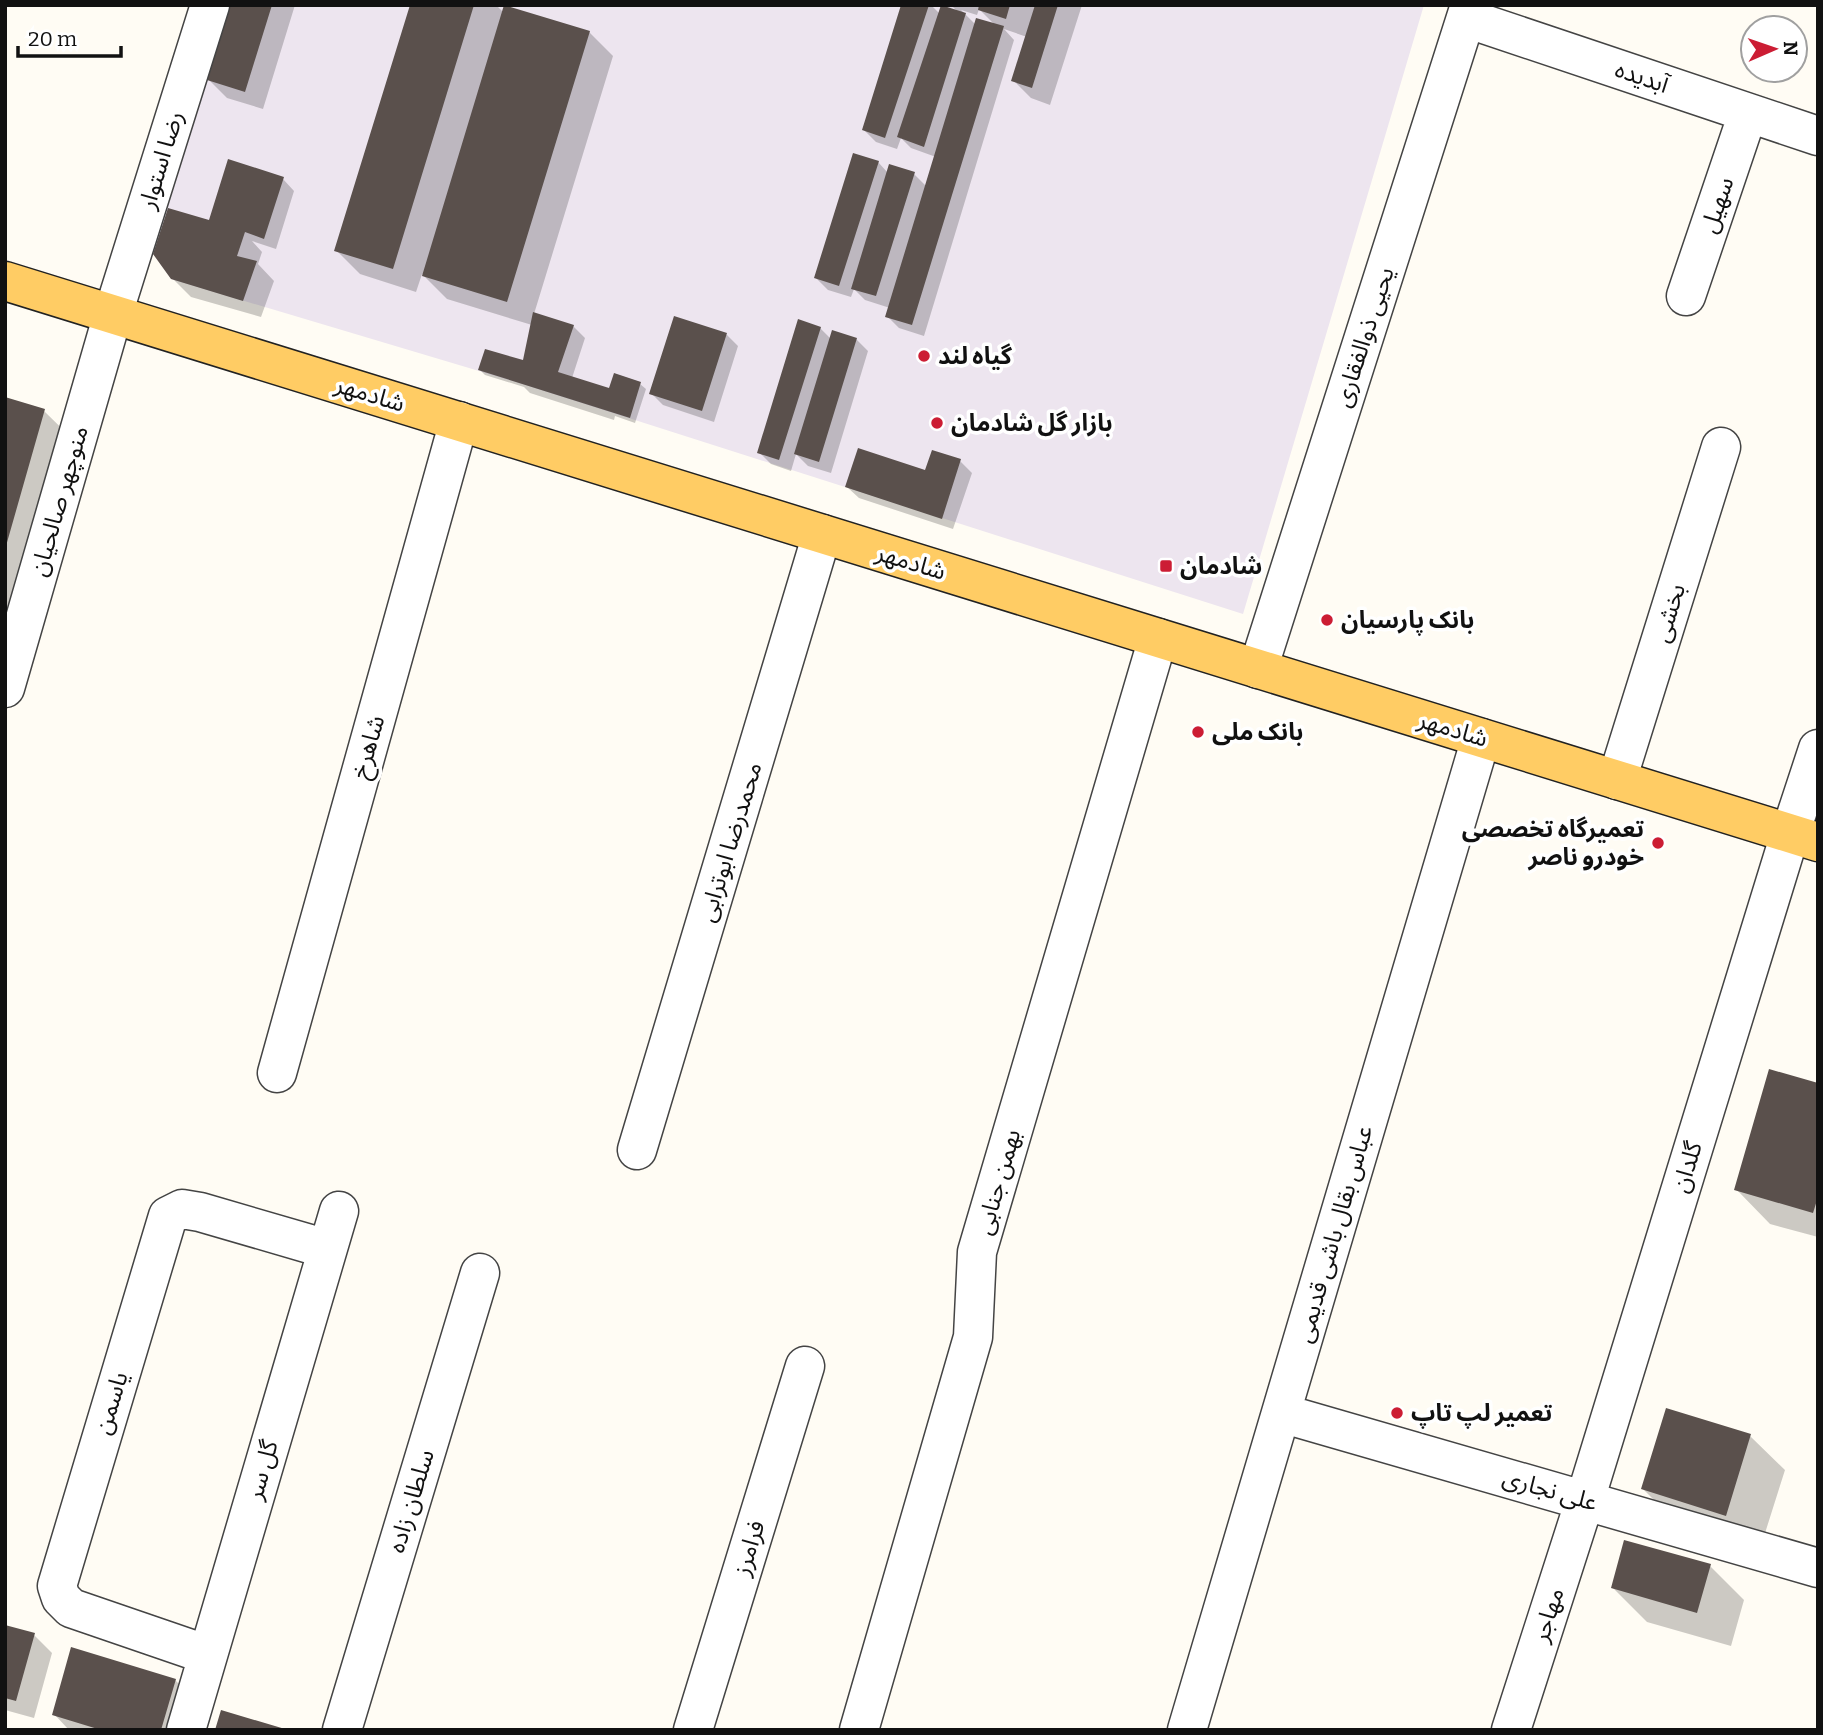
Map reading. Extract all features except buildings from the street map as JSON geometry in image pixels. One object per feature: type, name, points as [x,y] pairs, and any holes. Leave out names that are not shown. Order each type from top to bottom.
[{"type":"main road","name":"شادمهر","points":[[5,281],[1804,838]]},
{"type":"street","name":"رضا استوار","points":[[113,314],[209,5]]},
{"type":"street","name":"آبدیده","points":[[1468,12],[1818,136]]},
{"type":"street","name":"یحیی ذوالفقاری","points":[[1258,669],[1468,12]]},
{"type":"street","name":"سهیل","points":[[1686,296],[1748,113]]},
{"type":"street","name":"منوچهر صالحیان","points":[[5,688],[113,314]]},
{"type":"street","name":"شاهرخ","points":[[277,1073],[459,421]]},
{"type":"street","name":"بخشی","points":[[1617,780],[1721,447]]},
{"type":"street","name":"محمدرضا ابوترابی","points":[[637,1150],[822,534]]},
{"type":"street","name":"بهمن جنابی","points":[[859,1730],[973,1337],[977,1252],[1158,638]]},
{"type":"street","name":"عباس بقال باشی قدیمی","points":[[1187,1730],[1481,738]]},
{"type":"street","name":"گلدان","points":[[1585,1500],[1804,838],[1818,749]]},
{"type":"street","name":"یاسمن","points":[[208,1655],[71,1608],[61,1598],[57,1586],[168,1216],[182,1209],[200,1212],[327,1249]]},
{"type":"street","name":"گل سر","points":[[186,1730],[339,1211]]},
{"type":"street","name":"سلطان زاده","points":[[342,1730],[480,1273]]},
{"type":"street","name":"فرامرز","points":[[693,1730],[805,1366]]},
{"type":"street","name":"علی نجاری","points":[[1281,1413],[1818,1568]]},
{"type":"street","name":"مهاجر","points":[[1511,1730],[1585,1500]]},
{"type":"shaded area","points":[[230,5],[1424,5],[1243,614],[516,382],[171,279],[153,254]]},
{"type":"place","name":"گیاه لند","points":[[924,356]]},
{"type":"place","name":"بازار گل شادمان","points":[[937,423]]},
{"type":"place","name":"شادمان","points":[[1166,566]]},
{"type":"place","name":"بانک پارسیان","points":[[1327,620]]},
{"type":"place","name":"بانک ملی","points":[[1198,732]]},
{"type":"place","name":"تعمیرگاه تخصصی خودرو ناصر","points":[[1658,843]]},
{"type":"place","name":"تعمیر لپ تاپ","points":[[1397,1413]]}]
